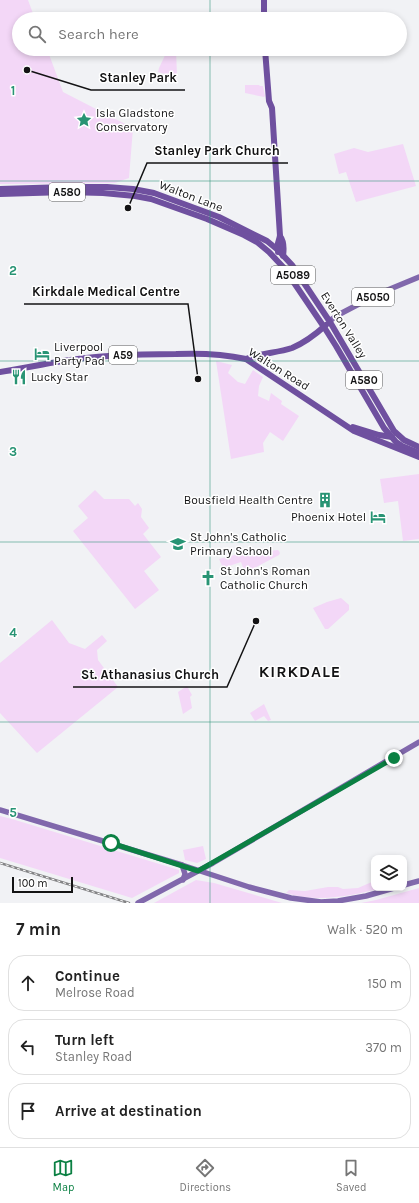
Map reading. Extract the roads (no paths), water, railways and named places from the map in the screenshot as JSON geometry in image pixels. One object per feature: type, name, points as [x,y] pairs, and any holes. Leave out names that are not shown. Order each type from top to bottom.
[{"type":"highway","points":[[264,0],[264,12]]},
{"type":"highway","name":"A5089","points":[[266,56],[269,101],[272,108],[280,256]]},
{"type":"highway","name":"Walton Lane","points":[[0,189],[107,187],[142,190],[183,203],[219,217],[231,226]]},
{"type":"highway","name":"Walton Lane","points":[[0,194],[66,192],[135,196],[151,199],[231,226]]},
{"type":"highway","name":"Everton Valley","points":[[231,226],[259,237],[292,265],[330,322],[392,427],[402,438]]},
{"type":"highway","name":"Everton Valley","points":[[231,226],[257,242],[269,252],[280,256],[306,302],[336,346],[378,420],[396,442]]},
{"type":"highway","name":"A5050","points":[[246,359],[260,354],[292,347],[302,342],[330,322]]},
{"type":"highway","name":"Walton Road","points":[[0,372],[65,361],[132,355],[197,354],[246,359],[336,420],[348,426],[366,431],[402,438]]},
{"type":"highway","points":[[256,366],[256,361],[260,354]]},
{"type":"highway","points":[[366,431],[376,429],[378,426],[378,420]]},
{"type":"highway","name":"Walton Road","points":[[348,426],[354,431],[419,457]]},
{"type":"highway","points":[[383,443],[396,442],[402,438],[419,447]]},
{"type":"highway","points":[[396,442],[419,453]]},
{"type":"main road","name":"A5050","points":[[330,322],[338,315],[378,294],[419,278]]},
{"type":"main road","points":[[138,903],[213,863],[419,742]]},
{"type":"main road","points":[[0,810],[268,893],[291,898],[321,902],[338,901],[384,891]]},
{"type":"main road","points":[[213,863],[211,869],[213,875]]},
{"type":"main road","points":[[182,866],[185,874],[183,880]]},
{"type":"main road","points":[[407,884],[419,880]]},
{"type":"railway","points":[[0,863],[129,903]]},
{"type":"place","name":"Stanley Park","points":[[27,70]]},
{"type":"place","name":"Isla Gladstone Conservatory","points":[[84,120]]},
{"type":"place","name":"Stanley Park Church","points":[[128,208]]},
{"type":"place","name":"Liverpool Party Pad","points":[[42,354]]},
{"type":"place","name":"Lucky Star","points":[[19,377]]},
{"type":"place","name":"Kirkdale Medical Centre","points":[[198,379]]},
{"type":"place","name":"Bousfield Health Centre","points":[[325,500]]},
{"type":"place","name":"Phoenix Hotel","points":[[378,517]]},
{"type":"place","name":"St John's Catholic Primary School","points":[[178,544]]},
{"type":"place","name":"St John's Roman Catholic Church","points":[[208,578]]},
{"type":"place","name":"St. Athanasius Church","points":[[256,621]]},
{"type":"district","name":"KIRKDALE","points":[[300,671]]}]
